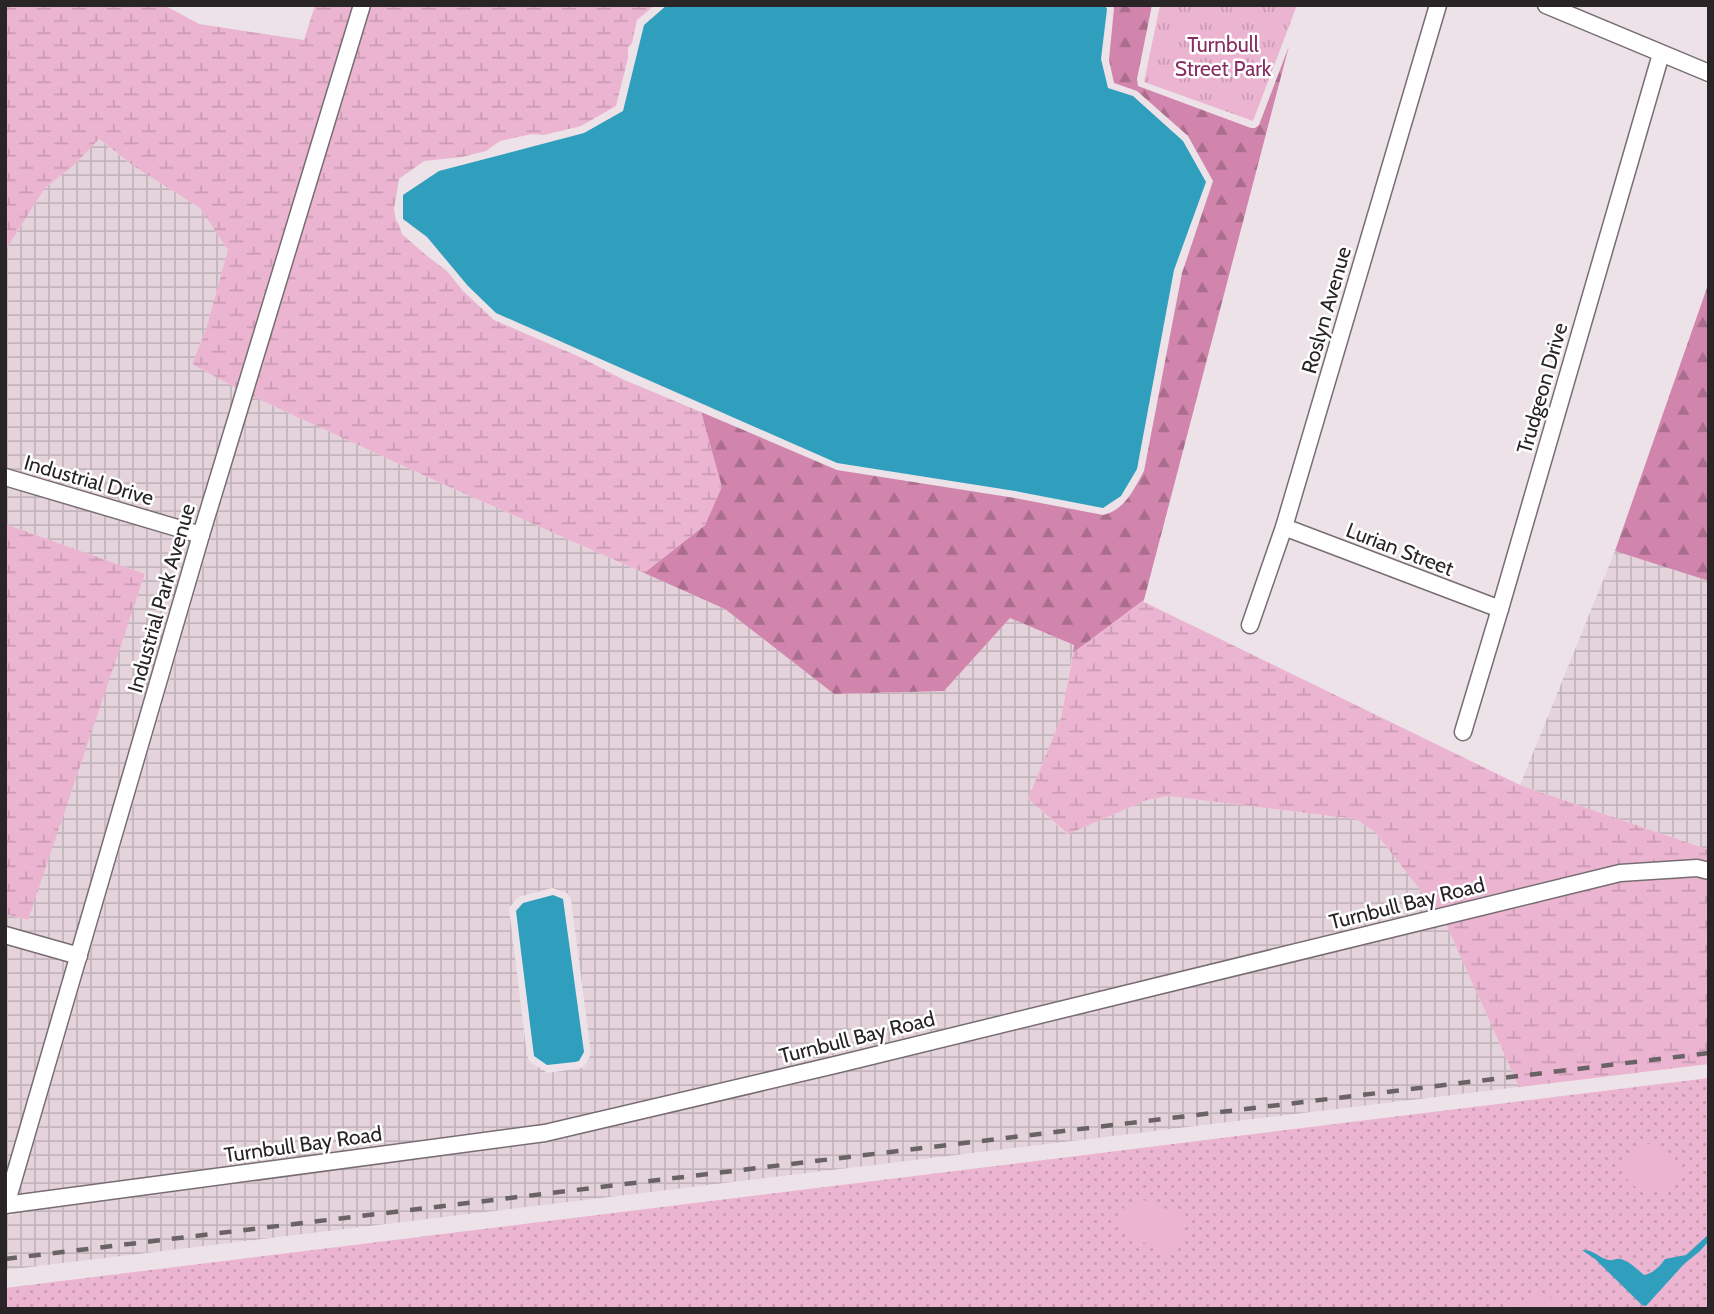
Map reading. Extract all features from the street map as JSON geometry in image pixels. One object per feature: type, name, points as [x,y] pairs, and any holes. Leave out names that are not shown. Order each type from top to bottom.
[{"type":"street","name":"Industrial Park Avenue","points":[[6,1205],[201,535],[362,5]]},
{"type":"street","name":"Roslyn Avenue","points":[[1250,625],[1284,527],[1438,5]]},
{"type":"street","points":[[1546,5],[1580,12],[1661,54],[1709,73]]},
{"type":"street","name":"Trudgeon Drive","points":[[1463,732],[1661,54]]},
{"type":"street","name":"Industrial Drive","points":[[5,477],[201,535]]},
{"type":"street","name":"Lurian Street","points":[[1284,527],[1500,610]]},
{"type":"street","name":"Turnbull Bay Road","points":[[6,1205],[545,1133],[1620,873],[1697,869],[1709,871]]},
{"type":"street","points":[[5,935],[79,956]]},
{"type":"shaded area","points":[[98,139],[135,167],[200,208],[228,250],[206,329],[192,364],[236,388],[195,524],[5,469],[5,251],[45,188],[73,166]]},
{"type":"shaded area","points":[[252,396],[725,609],[834,694],[944,691],[1010,618],[1074,645],[1061,718],[1028,799],[1067,834],[1147,800],[1168,796],[1356,819],[1375,832],[1435,909],[543,1125],[19,1195]],"holes":[[[552,888],[567,893],[571,899],[591,1054],[582,1068],[548,1073],[530,1062],[527,1056],[509,908],[518,897]]]},
{"type":"shaded area","points":[[5,486],[190,540],[73,945],[5,927],[5,914],[27,920],[145,574],[5,524]]},
{"type":"shaded area","points":[[1615,551],[1709,581],[1709,850],[1520,785]]},
{"type":"shaded area","points":[[1446,924],[1519,1087],[5,1270],[5,1214],[12,1216],[13,1213],[547,1142]]},
{"type":"shaded area","points":[[5,944],[68,961],[5,1178]]},
{"type":"green space","points":[[5,5],[164,5],[199,24],[304,40],[315,5],[353,5],[236,388],[192,364],[206,329],[228,250],[200,208],[135,167],[99,139],[73,166],[45,188],[5,251]]},
{"type":"green space","points":[[371,5],[655,5],[637,20],[632,43],[628,48],[616,106],[581,126],[544,135],[532,134],[500,141],[486,151],[462,157],[424,161],[399,179],[394,209],[402,234],[447,271],[463,291],[494,320],[701,412],[722,487],[705,525],[644,573],[252,396]]},
{"type":"green space","points":[[1112,5],[1152,5],[1137,79],[1138,86],[1251,128],[1259,125],[1289,46],[1144,600],[1073,653],[1074,645],[1010,618],[944,691],[834,694],[725,609],[644,573],[705,525],[721,487],[701,412],[837,470],[1103,515],[1123,504],[1144,471],[1182,273],[1213,181],[1188,136],[1137,91],[1114,83],[1109,60],[1114,8]]},
{"type":"green space","name":"Turnbull Street Park","points":[[1160,5],[1297,5],[1253,121],[1144,82]]},
{"type":"green space","points":[[1709,282],[1709,581],[1615,551]]},
{"type":"green space","points":[[5,524],[145,574],[28,920],[5,914]]},
{"type":"green space","points":[[1144,600],[1520,785],[1709,850],[1709,862],[1695,860],[1618,864],[1435,909],[1375,832],[1356,819],[1168,796],[1147,800],[1068,834],[1028,799],[1061,718],[1073,653]]},
{"type":"green space","points":[[1697,877],[1709,879],[1709,1064],[1519,1087],[1446,924],[1622,881]]},
{"type":"green space","points":[[1709,1078],[1709,1309],[5,1309],[5,1288]]},
{"type":"green space","points":[[1652,1144],[1668,1152],[1678,1167],[1678,1182],[1672,1188],[1647,1191],[1627,1179],[1624,1161],[1629,1153],[1638,1147]]},
{"type":"green space","points":[[1143,1200],[1169,1210],[1181,1220],[1183,1236],[1173,1248],[1159,1250],[1128,1236],[1119,1228],[1117,1224],[1122,1210],[1133,1202]]},
{"type":"green space","points":[[1538,1295],[1553,1299],[1565,1309],[1510,1309],[1518,1302]]},
{"type":"water","points":[[667,5],[1105,5],[1107,9],[1101,59],[1108,88],[1133,96],[1183,141],[1206,182],[1174,270],[1137,469],[1121,496],[1103,508],[837,463],[496,313],[468,286],[427,237],[403,219],[403,195],[439,171],[584,133],[623,111],[644,25]]},
{"type":"water","points":[[553,895],[563,899],[584,1052],[579,1061],[547,1065],[534,1056],[516,911],[523,903]]},
{"type":"water","points":[[1709,1234],[1709,1241],[1646,1306],[1582,1250],[1609,1260],[1623,1260],[1644,1275],[1654,1271],[1665,1259],[1686,1255]]},
{"type":"railway","points":[[5,1259],[1709,1053]]}]
